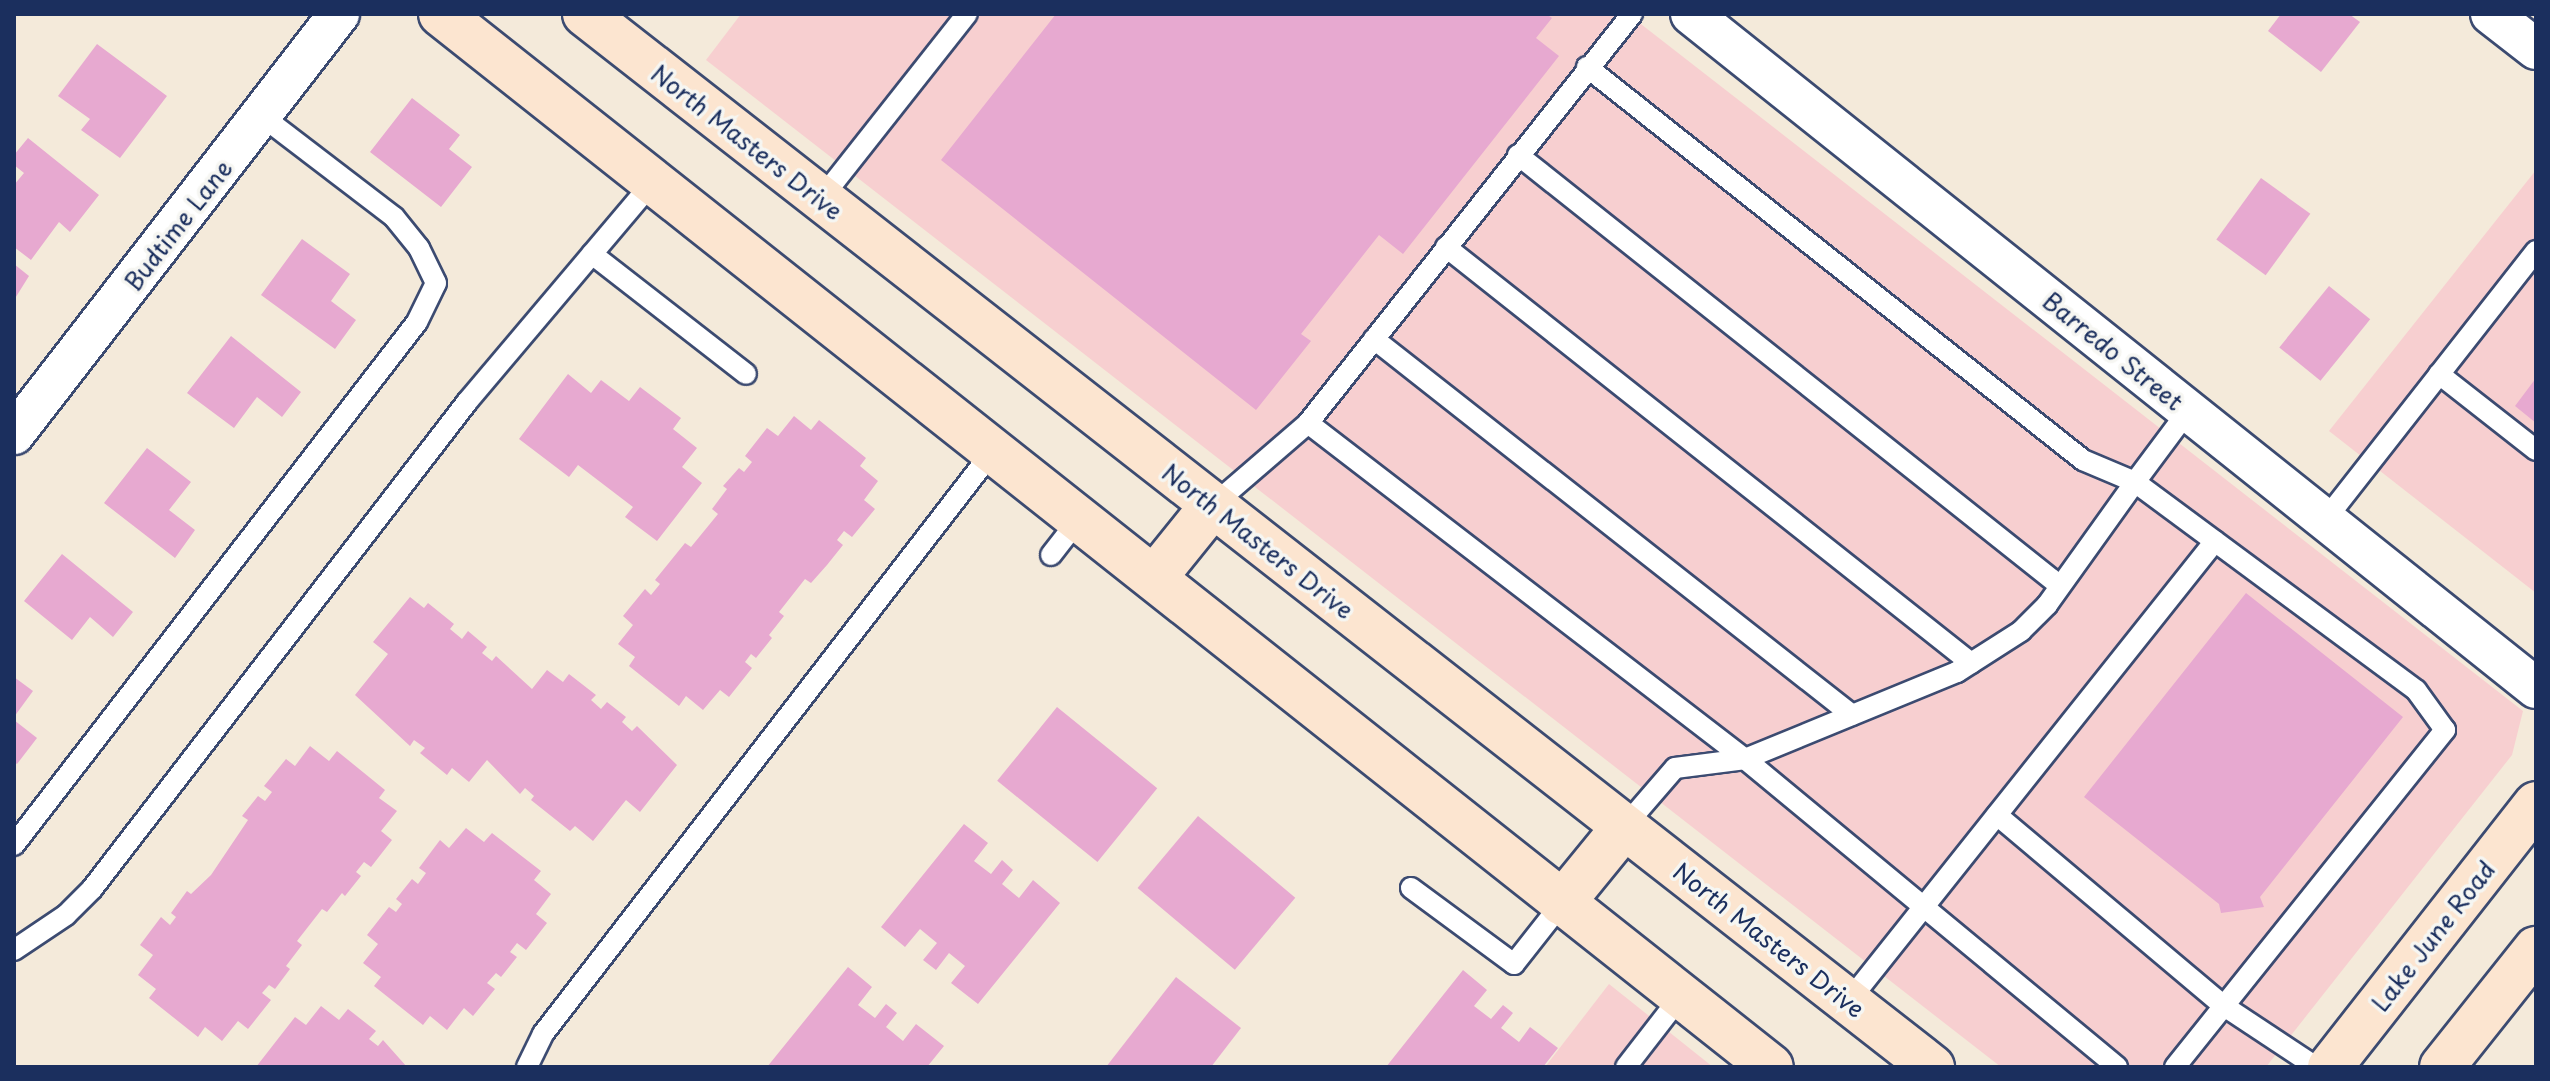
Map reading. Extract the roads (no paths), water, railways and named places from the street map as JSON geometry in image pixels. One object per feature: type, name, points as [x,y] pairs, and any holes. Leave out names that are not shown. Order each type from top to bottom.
[{"type":"main road","points":[[441,14],[1771,1067]]},
{"type":"main road","name":"North Masters Drive","points":[[585,14],[1932,1067]]},
{"type":"main road","points":[[1154,578],[1212,506]]},
{"type":"main road","name":"Lake June Road","points":[[2330,1067],[2536,804]]},
{"type":"main road","points":[[1562,903],[1624,827]]},
{"type":"main road","points":[[2442,1067],[2536,949]]},
{"type":"street","name":"Budtime Lane","points":[[14,434],[263,117],[339,14]]},
{"type":"street","name":"Barredo Street","points":[[1691,14],[2536,688]]},
{"type":"street","points":[[2491,14],[2536,49]]},
{"type":"lane","points":[[820,200],[967,14]]},
{"type":"lane","points":[[1212,506],[1308,423],[1632,14]]},
{"type":"lane","points":[[1587,67],[2083,460],[2135,482],[2416,690],[2445,730],[2175,1067]]},
{"type":"lane","points":[[14,845],[417,322],[436,283],[419,248],[394,217],[263,117]]},
{"type":"lane","points":[[1518,155],[2059,585]]},
{"type":"lane","points":[[14,950],[66,915],[92,889],[454,419],[653,182]]},
{"type":"lane","points":[[1446,247],[1971,663]]},
{"type":"lane","points":[[2325,520],[2536,251]]},
{"type":"lane","points":[[592,254],[746,374]]},
{"type":"lane","points":[[1374,339],[1852,715]]},
{"type":"lane","points":[[2439,374],[2536,450]]},
{"type":"lane","points":[[1624,827],[1675,768],[1745,759],[1971,663],[2021,631],[2059,585],[2188,411]]},
{"type":"lane","points":[[1308,423],[1745,759],[2117,1067]]},
{"type":"lane","points":[[527,1067],[543,1034],[993,451]]},
{"type":"lane","points":[[1051,555],[1079,519]]},
{"type":"lane","points":[[1848,1002],[2215,541]]},
{"type":"lane","points":[[1997,815],[2224,1006],[2316,1067]]},
{"type":"lane","points":[[1411,888],[1514,964],[1562,903]]},
{"type":"lane","points":[[1626,1067],[1681,996]]}]
